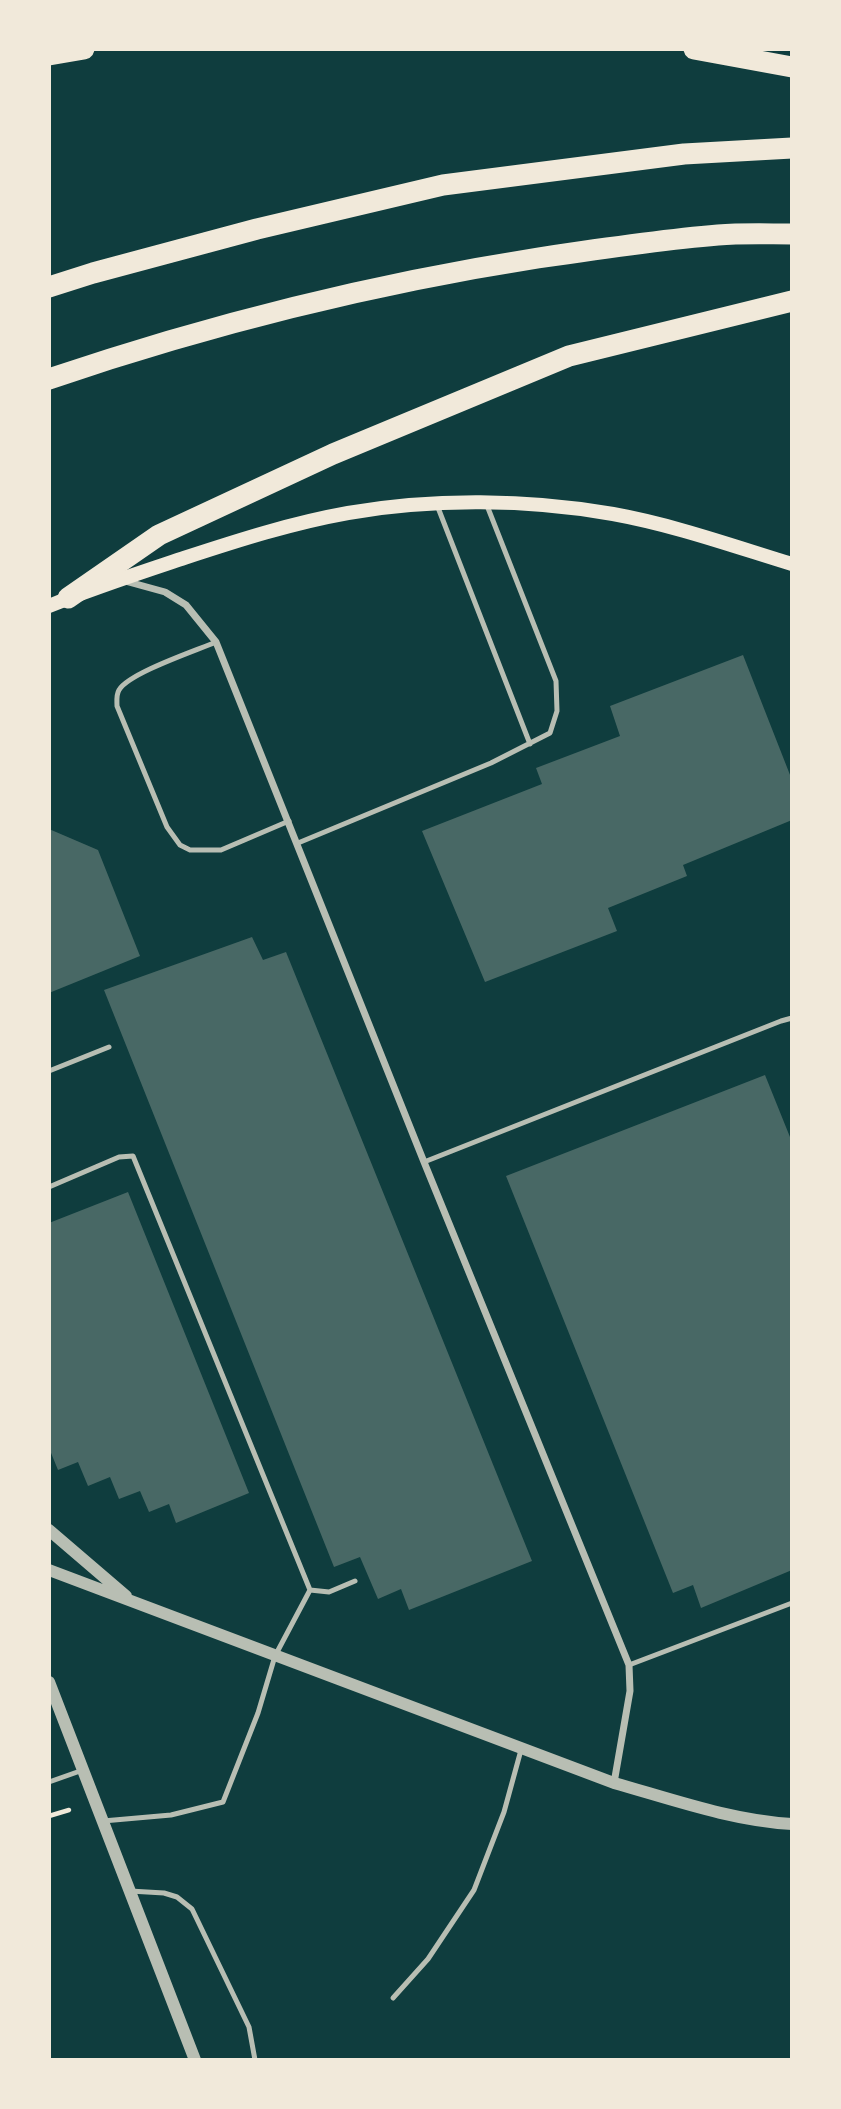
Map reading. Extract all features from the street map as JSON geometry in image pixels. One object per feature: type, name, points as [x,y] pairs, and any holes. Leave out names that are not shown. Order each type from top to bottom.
[{"type":"highway","points":[[49,55],[83,49]]},
{"type":"highway","points":[[694,49],[792,67]]},
{"type":"highway","points":[[49,287],[93,272],[257,229],[443,185],[684,154],[792,148]]},
{"type":"highway","points":[[49,379],[250,318],[448,272],[583,251],[719,235],[792,234]]},
{"type":"highway","points":[[58,602],[159,535],[333,454],[569,355],[792,301]]},
{"type":"main road","points":[[58,602],[268,530],[350,513],[436,503],[547,505],[613,514],[694,534],[792,564]]},
{"type":"street","points":[[119,579],[165,592],[186,605],[216,642],[424,1163],[629,1665],[630,1690],[614,1783]]},
{"type":"street","points":[[49,1530],[134,1603]]},
{"type":"street","points":[[49,1570],[614,1783],[742,1817],[792,1824]]},
{"type":"street","points":[[49,1682],[195,2060]]},
{"type":"lane","points":[[436,503],[530,744]]},
{"type":"lane","points":[[298,843],[491,763],[550,733],[557,711],[556,681],[486,503]]},
{"type":"lane","points":[[216,642],[140,674],[121,687],[117,693],[117,706],[167,827],[180,845],[190,850],[221,850],[289,821]]},
{"type":"lane","points":[[424,1163],[792,1018]]},
{"type":"lane","points":[[49,1071],[109,1047]]},
{"type":"lane","points":[[49,1187],[119,1157],[133,1156],[310,1590]]},
{"type":"lane","points":[[310,1590],[328,1592],[355,1581]]},
{"type":"lane","points":[[103,1821],[171,1815],[223,1802],[258,1713],[275,1656],[310,1590]]},
{"type":"lane","points":[[629,1665],[792,1603]]},
{"type":"lane","points":[[393,1998],[428,1959],[474,1890],[504,1812],[521,1747]]},
{"type":"lane","points":[[49,1782],[83,1770]]},
{"type":"lane","points":[[130,1891],[164,1893],[177,1897],[192,1909],[249,2027],[255,2060]]},
{"type":"path","points":[[49,1816],[69,1810]]},
{"type":"building","points":[[743,655],[792,780],[792,820],[683,865],[687,876],[608,908],[617,931],[485,982],[422,831],[542,784],[536,768],[620,736],[610,706]]},
{"type":"building","points":[[49,829],[98,850],[140,956],[49,993]]},
{"type":"building","points":[[252,937],[263,960],[286,952],[532,1561],[409,1610],[401,1589],[378,1599],[360,1557],[334,1567],[104,990]]},
{"type":"building","points":[[765,1075],[792,1142],[792,1570],[701,1608],[693,1585],[673,1593],[506,1176]]},
{"type":"building","points":[[128,1192],[249,1493],[176,1523],[169,1504],[149,1512],[140,1491],[119,1499],[110,1477],[88,1486],[78,1462],[58,1470],[49,1448],[49,1223]]}]
